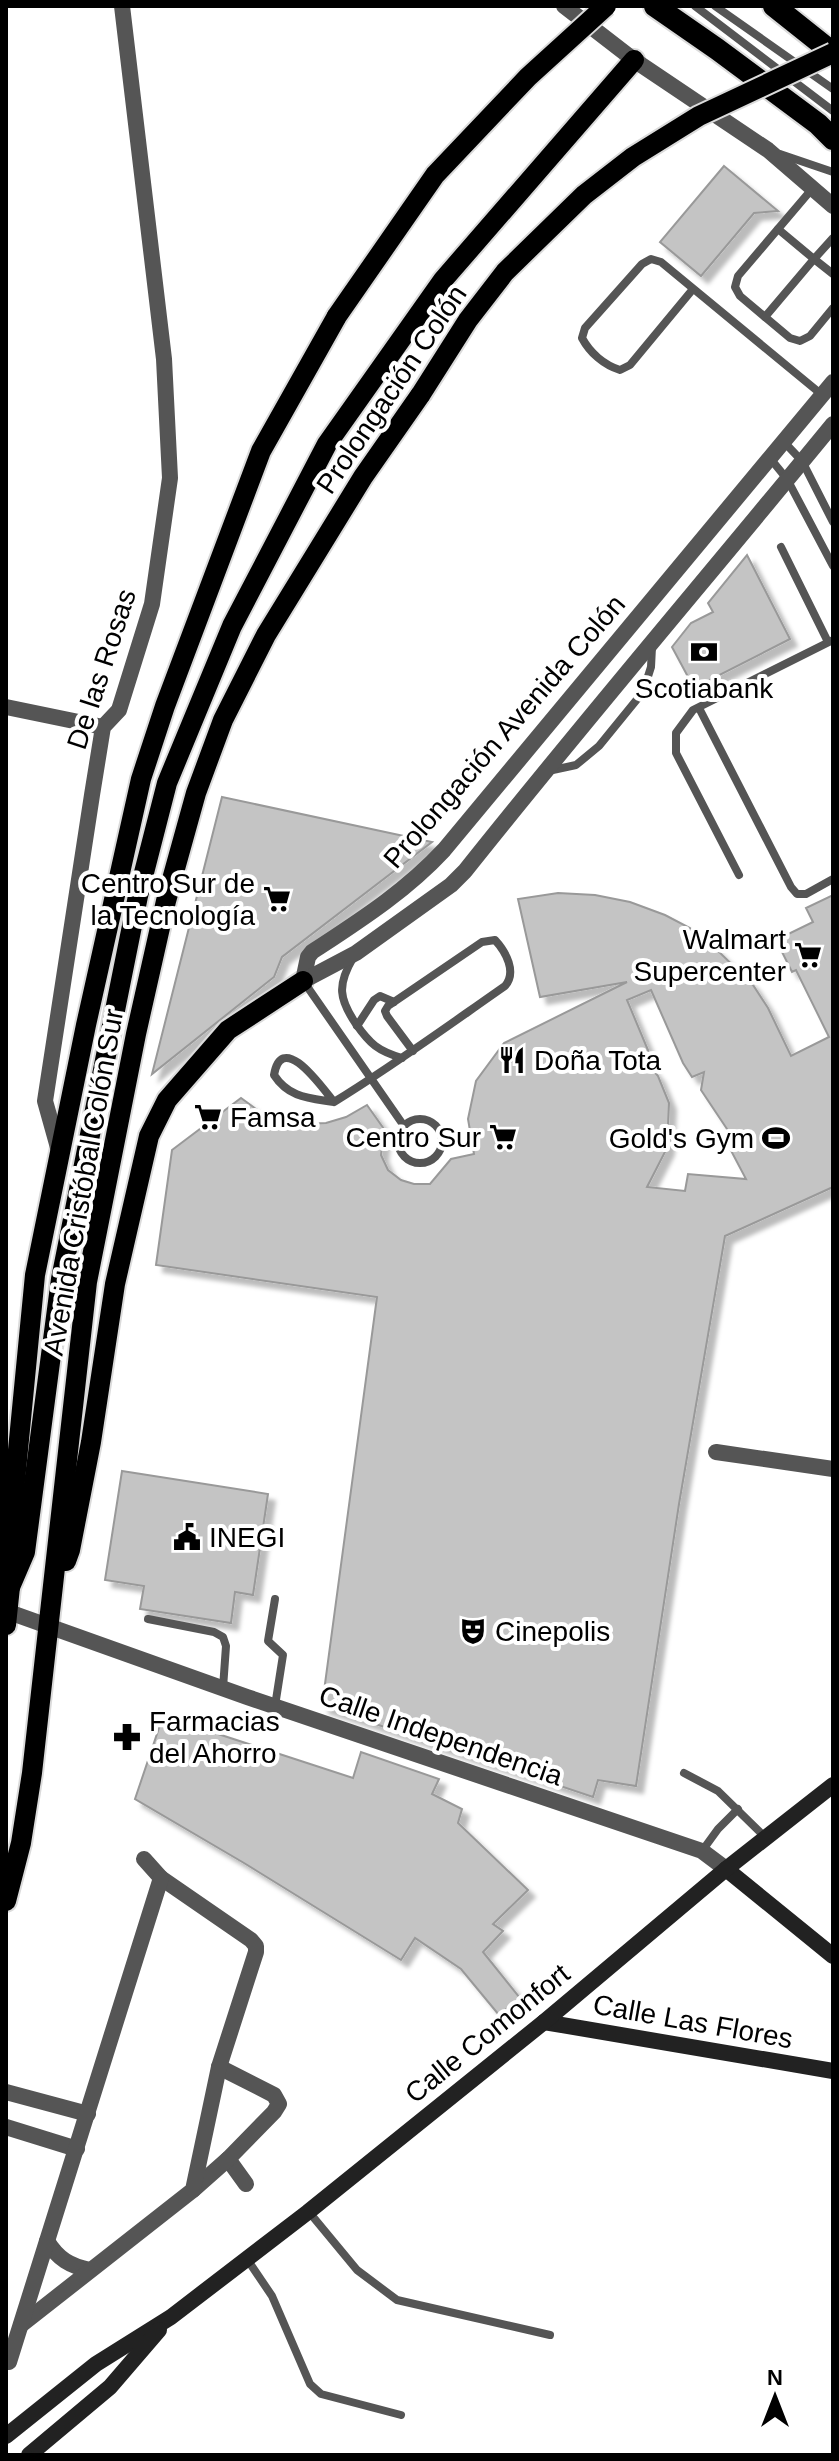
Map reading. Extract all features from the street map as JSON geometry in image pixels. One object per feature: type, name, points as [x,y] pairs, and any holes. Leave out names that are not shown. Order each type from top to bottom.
[{"type":"highway","points":[[655,6],[818,124],[833,139]]},
{"type":"highway","points":[[774,6],[833,53]]},
{"type":"main road","name":"Avenida Cristóbal Colón Sur","points":[[6,1615],[14,1491],[35,1275],[141,779],[165,706],[261,451],[337,316],[435,175],[528,77],[606,6]]},
{"type":"main road","name":"Prolongación Colón","points":[[166,901],[196,793],[223,720],[266,635],[363,477],[468,320],[505,272],[584,195],[633,157],[699,116],[833,53]]},
{"type":"main road","points":[[10,1587],[25,1552],[61,1279],[138,896],[167,783],[232,626],[327,444],[443,280],[634,60]]},
{"type":"main road","name":"Avenida Cristóbal Colón Sur","points":[[6,1901],[26,1815],[87,1282],[166,901]]},
{"type":"main road","points":[[53,1594],[70,1550],[91,1442],[115,1284],[149,1136],[167,1100],[228,1030],[303,981]]},
{"type":"main road","name":"Calle Comonfort","points":[[6,2436],[96,2364],[171,2317],[308,2212],[833,1785]]},
{"type":"main road","name":"Calle Independencia","points":[[726,1869],[833,1956]]},
{"type":"main road","name":"Calle Las Flores","points":[[544,2022],[833,2071]]},
{"type":"main road","name":"Calle Comonfort","points":[[29,2455],[110,2387],[171,2317]]},
{"type":"street","name":"De las Rosas","points":[[60,1154],[45,1101],[103,727],[119,710],[152,604],[170,478],[164,359],[122,6]]},
{"type":"street","points":[[564,6],[634,60],[768,150],[833,206]]},
{"type":"street","name":"Prolongación Avenida Colón","points":[[303,981],[312,952],[387,902],[419,877],[444,850],[827,388]]},
{"type":"street","name":"Prolongación Avenida Colón","points":[[303,981],[356,953],[451,885],[802,461],[830,432]]},
{"type":"street","points":[[6,707],[103,727]]},
{"type":"street","points":[[716,1452],[833,1469]]},
{"type":"street","name":"Calle Independencia","points":[[6,1615],[702,1851],[726,1869]]},
{"type":"street","points":[[144,1859],[161,1878],[256,1946],[219,2067],[193,2190]]},
{"type":"street","points":[[9,2362],[161,1878]]},
{"type":"street","points":[[21,2325],[193,2190],[274,2112],[279,2104],[274,2095],[219,2067]]},
{"type":"street","points":[[6,2092],[88,2114]]},
{"type":"street","points":[[6,2127],[77,2149]]},
{"type":"street","points":[[228,2159],[246,2184]]},
{"type":"street","points":[[47,2241],[56,2256],[75,2267],[90,2270]]},
{"type":"lane","points":[[695,6],[833,111]]},
{"type":"lane","points":[[715,6],[833,89]]},
{"type":"lane","points":[[768,150],[833,172]]},
{"type":"lane","points":[[812,188],[738,276],[735,287],[740,296],[790,338],[800,341],[810,336],[833,308]]},
{"type":"lane","points":[[778,229],[833,274]]},
{"type":"lane","points":[[765,317],[833,238]]},
{"type":"lane","points":[[693,289],[630,365],[620,370],[610,367],[587,348],[582,338],[585,328],[642,264],[651,259],[661,262],[827,388]]},
{"type":"lane","points":[[783,440],[802,461],[833,522]]},
{"type":"lane","points":[[769,457],[787,479],[833,566]]},
{"type":"lane","points":[[739,875],[676,753],[676,733],[693,710],[831,641],[781,547]]},
{"type":"lane","points":[[543,772],[576,765],[599,746],[643,692],[651,667],[652,644]]},
{"type":"lane","points":[[699,708],[791,887],[797,894],[806,894],[833,879]]},
{"type":"lane","points":[[334,1102],[301,1063],[292,1058],[283,1059],[275,1067],[274,1075],[281,1086],[300,1096],[334,1102],[413,1051],[505,986],[511,979],[511,970],[504,949],[495,940],[482,942],[385,1011],[413,1051]]},
{"type":"lane","points":[[356,953],[345,972],[343,1004],[368,1041],[383,1052],[402,1058]]},
{"type":"lane","points":[[303,981],[404,1126]]},
{"type":"lane","points":[[357,1026],[380,996],[394,1002]]},
{"type":"lane","points":[[414,1120],[426,1120],[436,1125],[442,1135],[442,1147],[436,1157],[427,1163],[415,1163],[405,1157],[399,1148],[399,1136],[404,1126],[414,1120]]},
{"type":"lane","points":[[275,1599],[268,1641],[283,1655],[275,1707]]},
{"type":"lane","points":[[148,1619],[214,1632],[223,1637],[226,1646],[223,1689]]},
{"type":"lane","points":[[684,1773],[718,1791],[766,1838]]},
{"type":"lane","points":[[702,1851],[738,1809]]},
{"type":"lane","points":[[308,2212],[357,2270],[397,2300],[550,2335]]},
{"type":"lane","points":[[247,2259],[272,2296],[310,2384],[321,2394],[401,2415]]},
{"type":"building","points":[[724,166],[778,211],[754,213],[701,276],[660,242]]},
{"type":"building","points":[[747,555],[790,639],[694,688],[672,647],[691,623],[713,612],[708,603]]},
{"type":"building","name":"Centro Sur de la Tecnología","points":[[222,797],[432,842],[282,957],[274,977],[152,1074]]},
{"type":"building","name":"Centro Sur","points":[[558,893],[595,895],[630,902],[690,928],[753,985],[791,1056],[829,1037],[796,970],[792,972],[776,940],[813,922],[806,908],[833,895],[833,1187],[725,1236],[679,1504],[636,1786],[598,1780],[593,1797],[322,1706],[377,1297],[156,1265],[172,1150],[241,1098],[279,1120],[303,1124],[326,1123],[346,1117],[367,1105],[384,1129],[381,1155],[388,1170],[401,1180],[414,1184],[430,1184],[451,1159],[474,1154],[468,1119],[476,1081],[504,1043],[627,982],[540,997],[518,899]],"holes":[[[651,990],[692,1077],[704,1072],[701,1090],[733,1138],[727,1143],[746,1179],[688,1174],[685,1191],[647,1187],[667,1148],[669,1103],[658,1076],[644,1059],[650,1055],[627,1000]]]},
{"type":"building","name":"INEGI","points":[[122,1471],[268,1494],[253,1595],[235,1592],[231,1623],[140,1609],[144,1586],[105,1580]]},
{"type":"building","points":[[163,1716],[353,1778],[361,1752],[439,1779],[432,1794],[462,1809],[458,1823],[528,1890],[493,1924],[503,1931],[483,1952],[520,1998],[499,2015],[461,1969],[415,1938],[401,1960],[135,1799]]},
{"type":"place","name":"Scotiabank","points":[[704,652]]},
{"type":"place","name":"Centro Sur de la Tecnología","points":[[277,899]]},
{"type":"place","name":"Walmart Supercenter","points":[[808,955]]},
{"type":"place","name":"Doña Tota","points":[[512,1060]]},
{"type":"place","name":"Famsa","points":[[208,1117]]},
{"type":"place","name":"Centro Sur","points":[[503,1137]]},
{"type":"place","name":"Gold's Gym","points":[[776,1138]]},
{"type":"place","name":"INEGI","points":[[187,1537]]},
{"type":"place","name":"Cinepolis","points":[[473,1631]]},
{"type":"place","name":"Farmacias del Ahorro","points":[[127,1737]]}]
